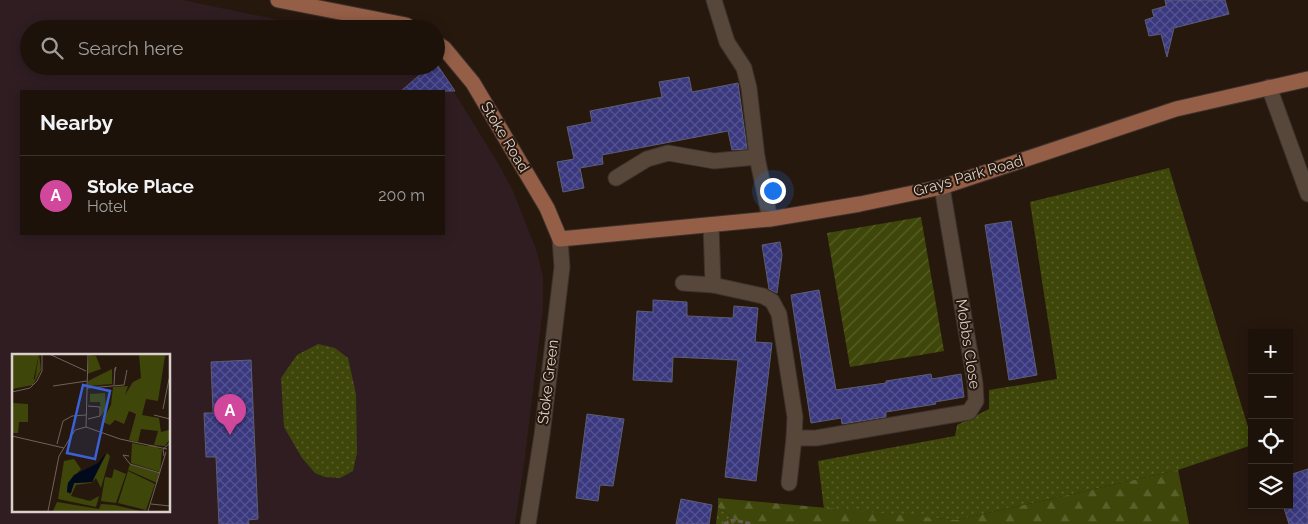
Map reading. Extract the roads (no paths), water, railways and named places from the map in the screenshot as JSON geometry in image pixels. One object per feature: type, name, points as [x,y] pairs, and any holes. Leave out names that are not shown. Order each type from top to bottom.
[{"type":"main road","points":[[278,0],[380,20]]},
{"type":"main road","name":"Stoke Road","points":[[445,49],[473,83],[547,208],[560,240]]},
{"type":"main road","name":"Grays Park Road","points":[[560,240],[770,219],[860,204],[942,187],[1176,109],[1308,79]]},
{"type":"street","points":[[714,0],[727,42],[744,68],[749,88],[757,157],[770,219]]},
{"type":"street","points":[[1269,87],[1308,194]]},
{"type":"street","points":[[616,178],[647,159],[668,153],[714,161],[757,157]]},
{"type":"street","name":"Mobbs Close","points":[[794,438],[816,438],[958,415],[969,412],[976,401],[974,374],[942,187]]},
{"type":"street","points":[[711,226],[713,285]]},
{"type":"street","name":"Stoke Green","points":[[528,524],[542,435],[562,267],[560,240]]},
{"type":"street","points":[[683,283],[713,285],[763,296],[772,300],[779,314],[795,417],[789,483]]},
{"type":"place","name":"Stoke Place","points":[[230,435]]}]
